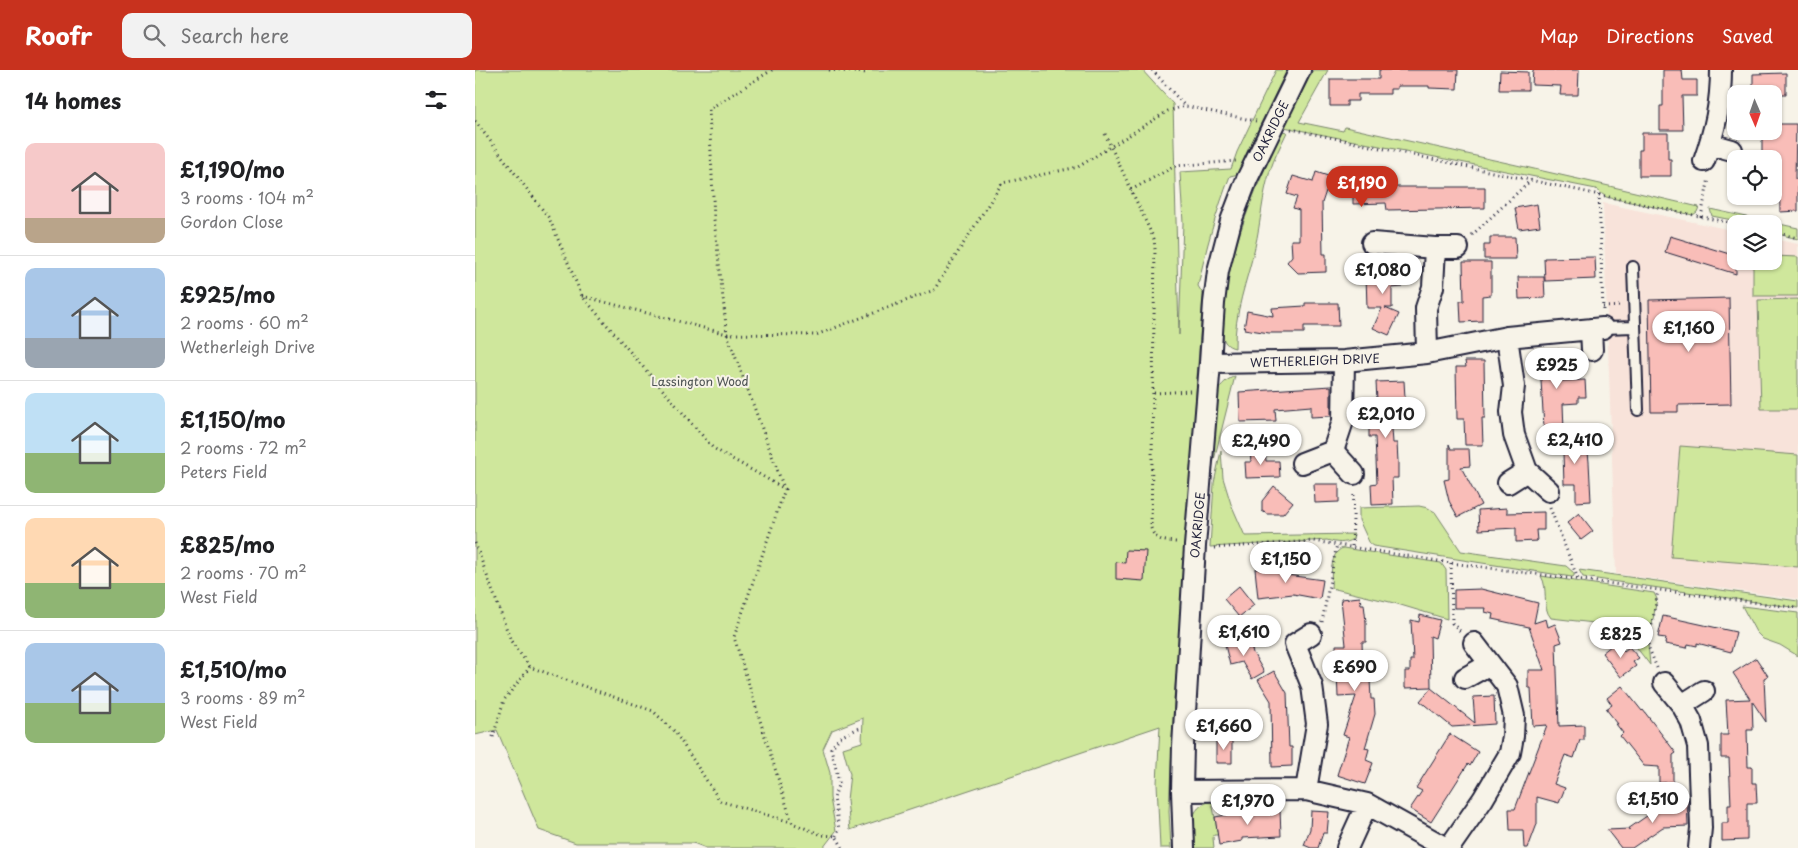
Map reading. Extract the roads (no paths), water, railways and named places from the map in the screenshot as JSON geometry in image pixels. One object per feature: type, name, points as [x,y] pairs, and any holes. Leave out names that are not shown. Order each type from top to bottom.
[{"type":"street","name":"OAKRIDGE","points":[[1183,848],[1182,792],[1195,546],[1218,271],[1231,221],[1253,167],[1300,70]]},
{"type":"street","points":[[1721,70],[1721,85],[1709,159],[1727,152]]},
{"type":"street","points":[[1372,243],[1458,248]]},
{"type":"street","points":[[1427,353],[1426,308],[1433,288],[1435,248]]},
{"type":"street","points":[[1592,350],[1597,329]]},
{"type":"street","name":"WETHERLEIGH DRIVE","points":[[1211,363],[1344,361],[1427,353],[1507,337],[1597,329]]},
{"type":"street","points":[[1507,337],[1514,386],[1511,412],[1513,435],[1527,471],[1549,491]]},
{"type":"street","points":[[1333,451],[1343,421],[1344,361]]},
{"type":"street","points":[[1302,463],[1333,451]]},
{"type":"street","points":[[1333,451],[1354,474]]},
{"type":"street","points":[[1507,483],[1527,471]]},
{"type":"street","points":[[1306,790],[1317,724],[1312,686],[1295,644],[1311,634]]},
{"type":"street","points":[[1182,792],[1306,790],[1367,804],[1448,848],[1483,799],[1509,753],[1511,745],[1514,716],[1507,686],[1473,643]]},
{"type":"street","points":[[1465,678],[1490,664]]},
{"type":"street","points":[[1663,683],[1682,705],[1691,722],[1698,746],[1701,828],[1699,848]]},
{"type":"street","points":[[1682,705],[1704,690]]},
{"type":"street","points":[[1347,848],[1367,804]]},
{"type":"lane","points":[[1633,267],[1638,410]]},
{"type":"lane","points":[[1597,329],[1635,327]]},
{"type":"park label","name":"Lassington Wood","points":[[700,381]]}]
